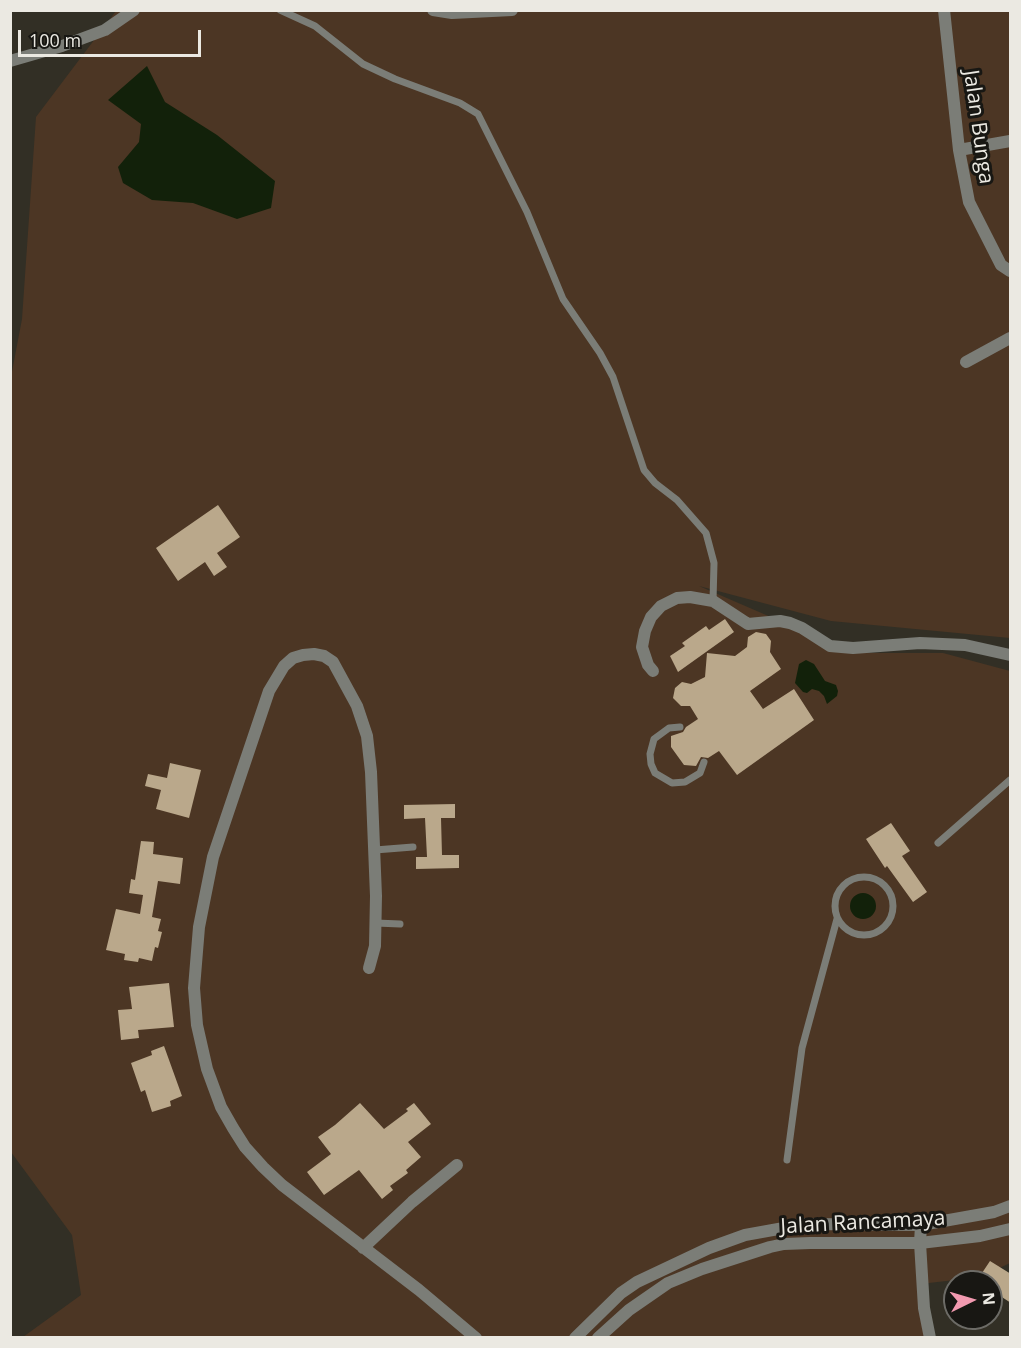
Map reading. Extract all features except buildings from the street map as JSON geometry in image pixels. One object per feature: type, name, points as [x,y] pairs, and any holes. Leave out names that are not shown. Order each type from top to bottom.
[{"type":"street","points":[[10,60],[62,46],[105,30],[134,10]]},
{"type":"street","points":[[433,10],[452,14],[512,10]]},
{"type":"street","name":"Jalan Bunga","points":[[944,10],[959,150],[969,202],[1001,265],[1011,271]]},
{"type":"street","points":[[959,150],[1011,141]]},
{"type":"street","points":[[966,362],[1011,338]]},
{"type":"street","points":[[653,671],[648,665],[642,647],[645,631],[656,611],[662,606],[677,598],[690,597],[713,601],[748,624],[774,621],[790,623],[830,646],[853,648],[920,644],[965,645],[1011,655]]},
{"type":"street","points":[[369,968],[375,946],[376,923],[375,850],[369,751],[357,706],[333,662],[324,656],[314,654],[293,658],[284,666],[269,691],[213,857],[195,960],[195,1004],[207,1069],[221,1107],[245,1147],[282,1185],[419,1290],[476,1338]]},
{"type":"street","points":[[363,1248],[412,1202],[457,1165]]},
{"type":"street","name":"Jalan Rancamaya","points":[[575,1338],[621,1293],[637,1281],[709,1248],[745,1235],[806,1224],[921,1225],[994,1212],[1011,1206]]},
{"type":"street","points":[[921,1225],[924,1308],[930,1338]]},
{"type":"street","name":"Jalan Rancamaya","points":[[598,1338],[629,1310],[668,1283],[731,1259],[784,1244],[920,1243],[980,1236],[1011,1229]]},
{"type":"lane","points":[[280,10],[315,26],[363,64],[395,79],[460,103],[478,114],[527,213],[562,299],[600,353],[613,378],[644,470],[706,533],[714,563],[713,601]]},
{"type":"lane","points":[[680,727],[669,728],[654,739],[650,754],[655,773],[672,783],[686,782],[700,773],[704,762]]},
{"type":"lane","points":[[938,843],[1011,780]]},
{"type":"lane","points":[[375,850],[413,847]]},
{"type":"lane","points":[[787,1160],[802,1048],[837,920],[835,901],[843,885],[851,879],[869,877],[878,880],[891,894],[892,914],[888,923],[872,935],[862,936],[852,933],[837,920]]},
{"type":"lane","points":[[376,923],[400,924]]},
{"type":"shaded area","points":[[116,11],[1010,11],[1010,638],[831,621],[699,586],[854,653],[943,653],[1010,671],[1010,1263],[996,1270],[943,1270],[943,1281],[920,1284],[930,1337],[23,1337],[81,1295],[72,1235],[11,1152],[11,377],[22,319],[36,117]]},
{"type":"shaded area","points":[[147,66],[165,102],[217,135],[275,181],[271,208],[237,219],[193,203],[152,200],[123,183],[118,167],[139,142],[141,124],[108,100]]},
{"type":"shaded area","points":[[806,660],[814,664],[825,681],[836,685],[837,696],[827,704],[819,691],[812,689],[807,693],[803,692],[795,683],[799,664]]},
{"type":"shaded area","points":[[863,893],[872,897],[876,906],[872,915],[863,919],[854,915],[850,906],[854,897]]}]
